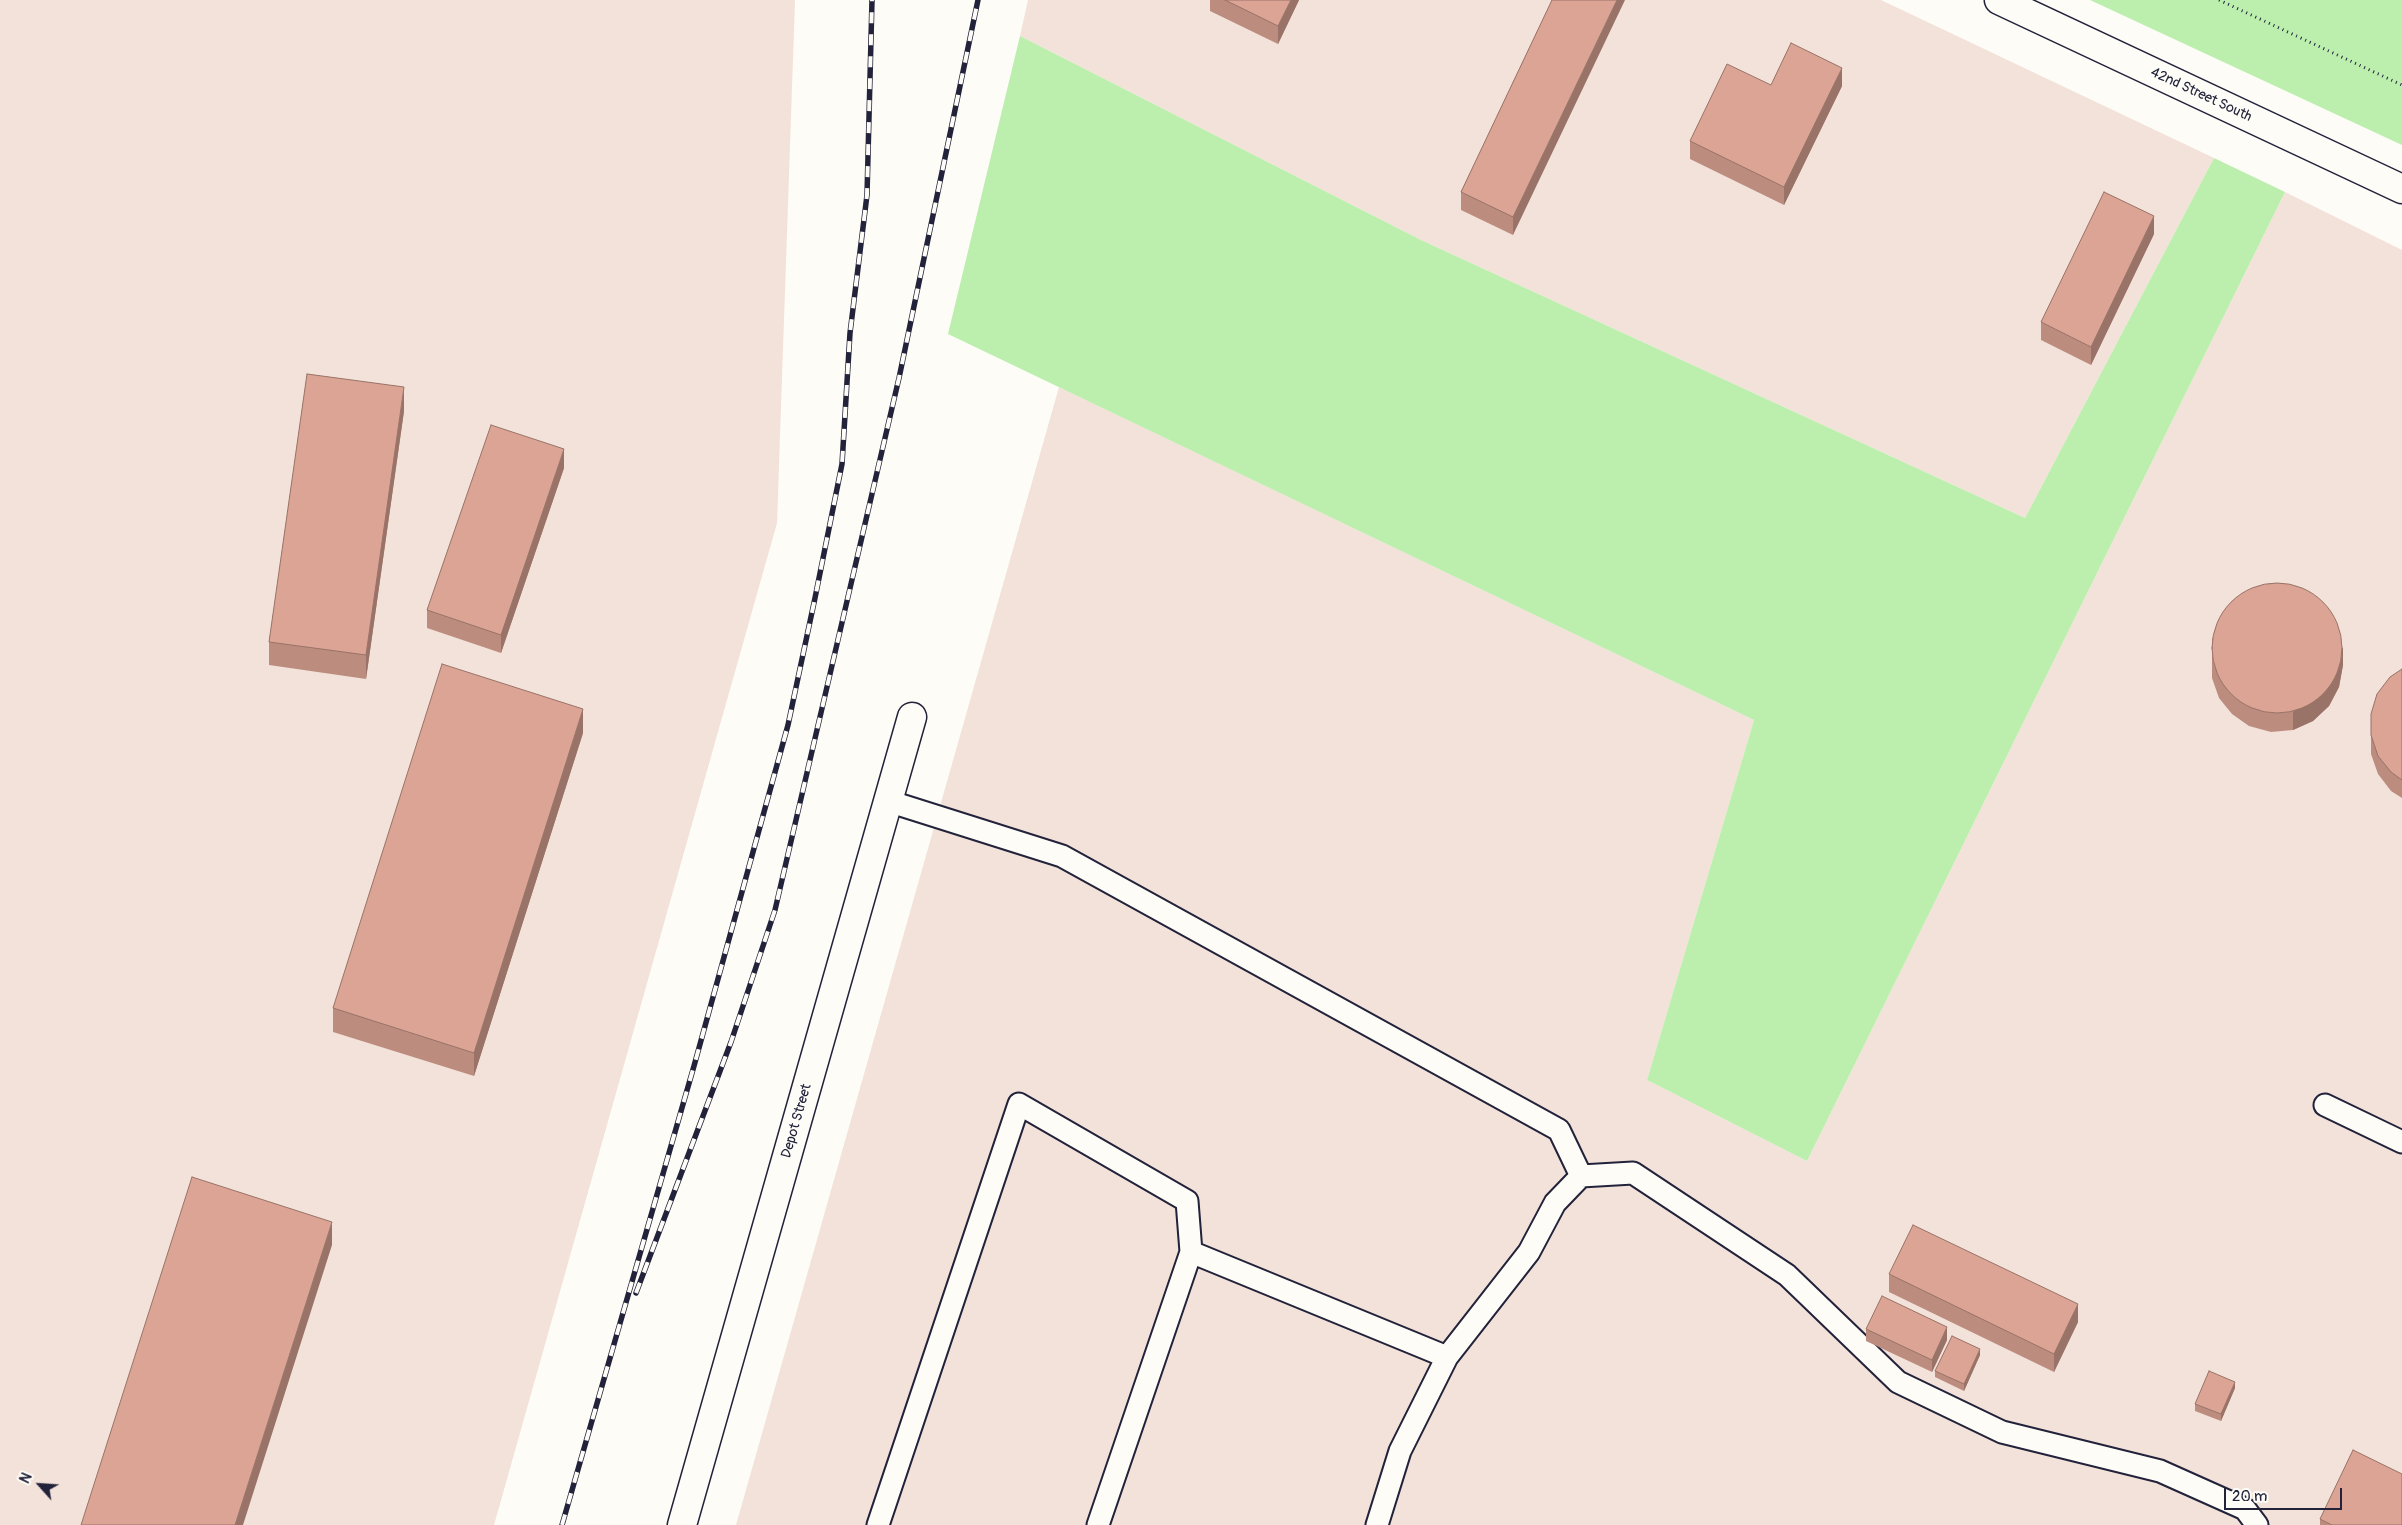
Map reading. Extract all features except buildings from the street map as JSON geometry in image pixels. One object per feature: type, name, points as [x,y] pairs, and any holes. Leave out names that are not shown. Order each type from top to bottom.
[{"type":"street","name":"42nd Street South","points":[[1999,0],[2402,189]]},
{"type":"street","name":"Depot Street","points":[[682,1525],[912,716]]},
{"type":"lane","points":[[888,801],[1062,856],[1559,1130],[1581,1176]]},
{"type":"lane","points":[[878,1525],[1019,1104],[1187,1201],[1191,1252],[1098,1525]]},
{"type":"lane","points":[[2325,1105],[2402,1142]]},
{"type":"lane","points":[[1378,1525],[1400,1451],[1447,1357],[1529,1252],[1555,1203],[1581,1176],[1633,1174],[1787,1275],[1898,1382],[2002,1432],[2160,1471],[2245,1509],[2257,1525]]},
{"type":"lane","points":[[1191,1252],[1447,1357]]},
{"type":"path","points":[[2219,0],[2402,85]]},
{"type":"shaded area","points":[[0,0],[795,0],[777,523],[494,1525],[0,1525]]},
{"type":"shaded area","points":[[1028,0],[1881,0],[2214,158],[2025,518],[1421,240],[1020,36]]},
{"type":"shaded area","points":[[2285,192],[2402,250],[2402,1525],[736,1525],[1059,387],[1754,720],[1647,1080],[1807,1161]]},
{"type":"green space","points":[[2090,0],[2402,0],[2402,145]]},
{"type":"green space","points":[[1020,36],[1421,240],[2025,518],[2214,158],[2285,192],[1807,1161],[1647,1080],[1754,720],[948,334]]},
{"type":"railway","points":[[562,1525],[694,1066],[788,725],[815,598],[842,464],[850,333],[867,195],[872,0]]},
{"type":"railway","points":[[636,1293],[731,1042],[775,910],[899,378],[978,0]]}]
